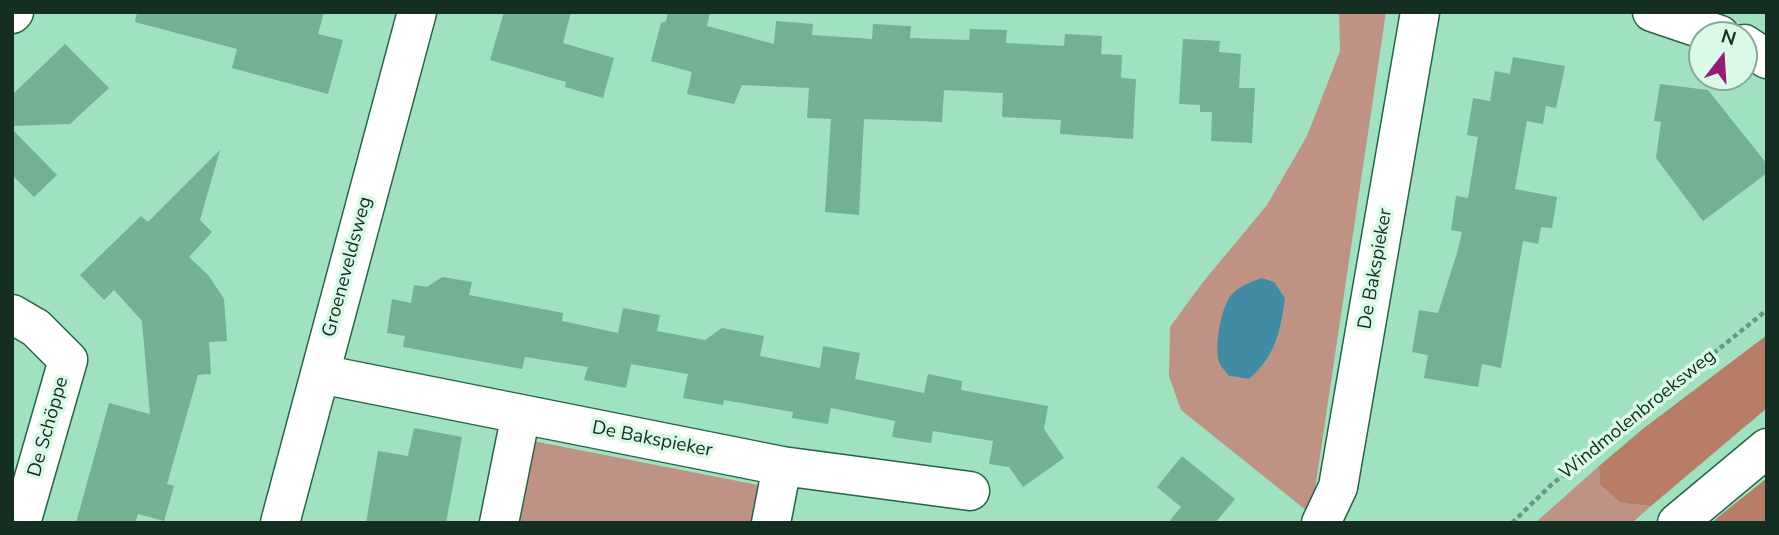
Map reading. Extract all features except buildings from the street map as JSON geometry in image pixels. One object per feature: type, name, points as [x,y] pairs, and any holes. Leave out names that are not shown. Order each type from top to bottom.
[{"type":"street","name":"Groeneveldsweg","points":[[280,523],[417,12]]},
{"type":"street","name":"De Bakspieker","points":[[1321,523],[1338,487],[1420,12]]},
{"type":"street","points":[[1652,12],[1688,24]]},
{"type":"street","name":"De Schöppe","points":[[12,314],[36,328],[68,360],[21,523]]},
{"type":"street","name":"De Bakspieker","points":[[320,374],[782,466],[970,491]]},
{"type":"street","points":[[499,523],[522,414]]},
{"type":"street","points":[[1677,523],[1767,449]]},
{"type":"street","points":[[771,523],[782,466]]},
{"type":"path","name":"Windmolenbroeksweg","points":[[1512,523],[1551,485],[1767,310]]},
{"type":"shaded area","points":[[1339,12],[1386,12],[1313,503],[1307,511],[1181,410],[1169,376],[1170,327],[1203,282],[1267,205],[1307,136],[1340,51]],"holes":[[[1285,298],[1276,343],[1258,370],[1249,379],[1229,376],[1219,362]]]},
{"type":"shaded area","points":[[1767,335],[1767,408],[1651,506],[1621,503],[1600,485],[1599,466],[1644,428]]},
{"type":"shaded area","points":[[533,441],[758,485],[751,523],[516,523]]},
{"type":"shaded area","points":[[1599,466],[1600,485],[1621,503],[1651,506],[1632,523],[1535,523]]},
{"type":"shaded area","points":[[1767,478],[1767,523],[1712,523],[1717,518]]},
{"type":"water","points":[[1262,278],[1274,282],[1285,298],[1276,342],[1265,361],[1249,379],[1229,376],[1220,364],[1217,346],[1225,307],[1236,290]]}]
